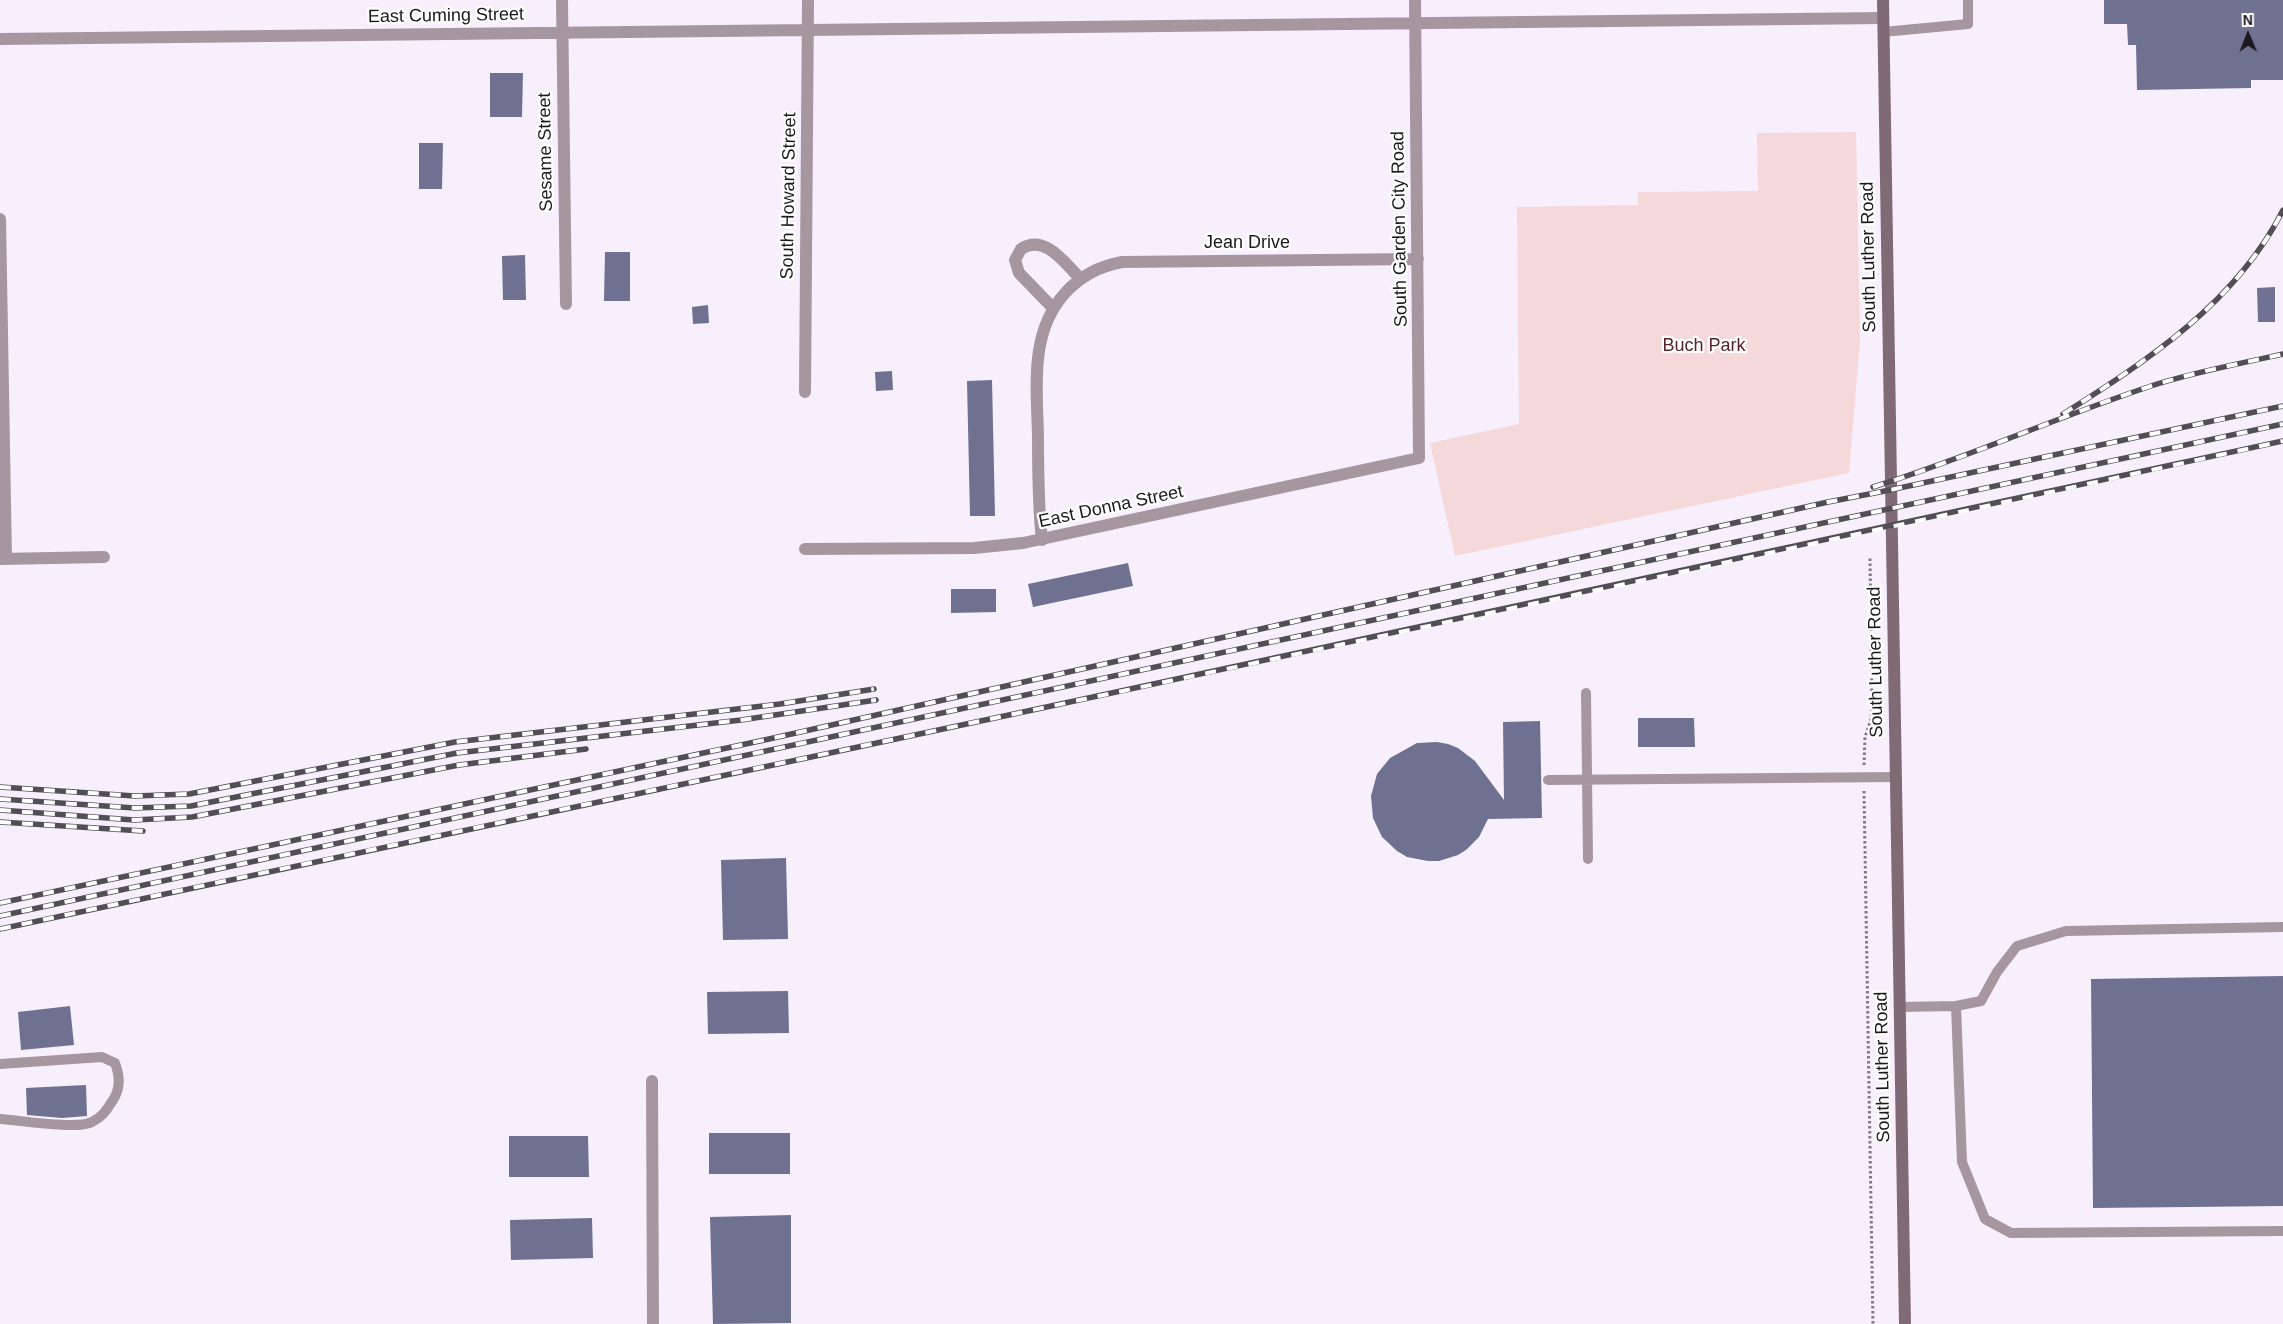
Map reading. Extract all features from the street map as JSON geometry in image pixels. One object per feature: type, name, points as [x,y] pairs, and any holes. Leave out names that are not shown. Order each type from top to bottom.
[{"type":"street","name":"Sesame Street","points":[[562,0],[566,304]]},
{"type":"street","name":"South Howard Street","points":[[805,392],[808,0]]},
{"type":"street","name":"South Garden City Road","points":[[1415,0],[1419,458]]},
{"type":"street","name":"South Luther Road","points":[[1883,0],[1905,1324]]},
{"type":"street","name":"East Cuming Street","points":[[0,39],[1883,18]]},
{"type":"street","points":[[0,219],[3,559],[104,557]]},
{"type":"street","points":[[1053,308],[1019,273],[1015,260],[1020,249],[1031,244],[1045,246],[1081,279]]},
{"type":"street","name":"Jean Drive","points":[[1042,540],[1039,502],[1037,362],[1042,331],[1053,308],[1071,286],[1102,267],[1122,262],[1418,259]]},
{"type":"street","name":"East Donna Street","points":[[805,549],[974,548],[1024,544],[1419,458]]},
{"type":"street","points":[[652,1081],[654,1324]]},
{"type":"lane","points":[[1883,32],[1968,24],[1968,0]]},
{"type":"lane","points":[[1586,693],[1588,859]]},
{"type":"lane","points":[[1548,780],[1896,777]]},
{"type":"lane","points":[[1900,1007],[1956,1006],[1981,1001],[1997,972],[2017,946],[2066,931],[2283,927]]},
{"type":"lane","points":[[1956,1006],[1962,1162],[1985,1219],[2012,1233],[2283,1231]]},
{"type":"lane","points":[[0,1064],[102,1057],[115,1063],[119,1074],[117,1094],[104,1114],[91,1123],[33,1124],[5,1120]]},
{"type":"path","points":[[1870,557],[1872,707],[1863,746],[1873,1324]]},
{"type":"green space","name":"Buch Park","points":[[1856,132],[1860,340],[1849,473],[1455,556],[1430,443],[1519,424],[1517,207],[1638,205],[1638,192],[1758,191],[1757,133]]},
{"type":"building","points":[[2104,0],[2283,0],[2283,80],[2251,80],[2251,88],[2137,90],[2136,45],[2128,45],[2127,24],[2104,24]]},
{"type":"building","points":[[490,73],[523,73],[522,117],[490,117]]},
{"type":"building","points":[[419,143],[443,143],[442,189],[419,189]]},
{"type":"building","points":[[605,252],[630,252],[630,301],[604,301]]},
{"type":"building","points":[[525,255],[526,300],[503,300],[502,256]]},
{"type":"building","points":[[2275,287],[2275,322],[2258,322],[2257,288]]},
{"type":"building","points":[[708,305],[709,323],[693,324],[692,307]]},
{"type":"building","points":[[892,371],[893,390],[876,391],[875,372]]},
{"type":"building","points":[[992,380],[995,516],[970,516],[967,381]]},
{"type":"building","points":[[1128,563],[1133,586],[1033,607],[1028,584]]},
{"type":"building","points":[[951,589],[996,589],[996,612],[951,613]]},
{"type":"building","points":[[1638,718],[1694,718],[1695,747],[1638,747]]},
{"type":"building","points":[[1540,721],[1542,818],[1488,819],[1479,837],[1466,850],[1458,855],[1439,861],[1407,857],[1397,851],[1382,837],[1373,818],[1371,796],[1377,774],[1390,758],[1417,743],[1437,742],[1448,744],[1458,748],[1475,761],[1504,800],[1503,722]]},
{"type":"building","points":[[786,858],[788,939],[723,940],[721,860]]},
{"type":"building","points":[[2283,976],[2283,1206],[2093,1208],[2091,979]]},
{"type":"building","points":[[788,991],[789,1033],[708,1034],[707,992]]},
{"type":"building","points":[[70,1006],[74,1045],[21,1050],[18,1012]]},
{"type":"building","points":[[86,1085],[87,1116],[62,1118],[27,1115],[26,1088]]},
{"type":"building","points":[[709,1133],[790,1133],[790,1174],[709,1174]]},
{"type":"building","points":[[509,1136],[588,1136],[589,1177],[509,1177]]},
{"type":"building","points":[[791,1215],[791,1323],[713,1324],[710,1217]]},
{"type":"building","points":[[592,1218],[593,1258],[511,1260],[510,1220]]},
{"type":"railway","points":[[2063,414],[2126,373],[2187,327],[2241,273],[2264,243],[2283,210]]},
{"type":"railway","points":[[1873,487],[1908,476],[2151,386],[2200,372],[2283,354]]},
{"type":"railway","points":[[0,903],[769,739],[1828,502],[2283,406]]},
{"type":"railway","points":[[0,916],[2283,424]]},
{"type":"railway","points":[[0,929],[1998,504],[2283,441]]},
{"type":"railway","points":[[0,787],[135,796],[189,794],[455,742],[780,704],[874,689]]},
{"type":"railway","points":[[0,799],[135,808],[191,806],[457,753],[741,720],[876,700]]},
{"type":"railway","points":[[0,810],[134,820],[192,817],[459,765],[586,749]]},
{"type":"railway","points":[[0,822],[143,831]]}]
